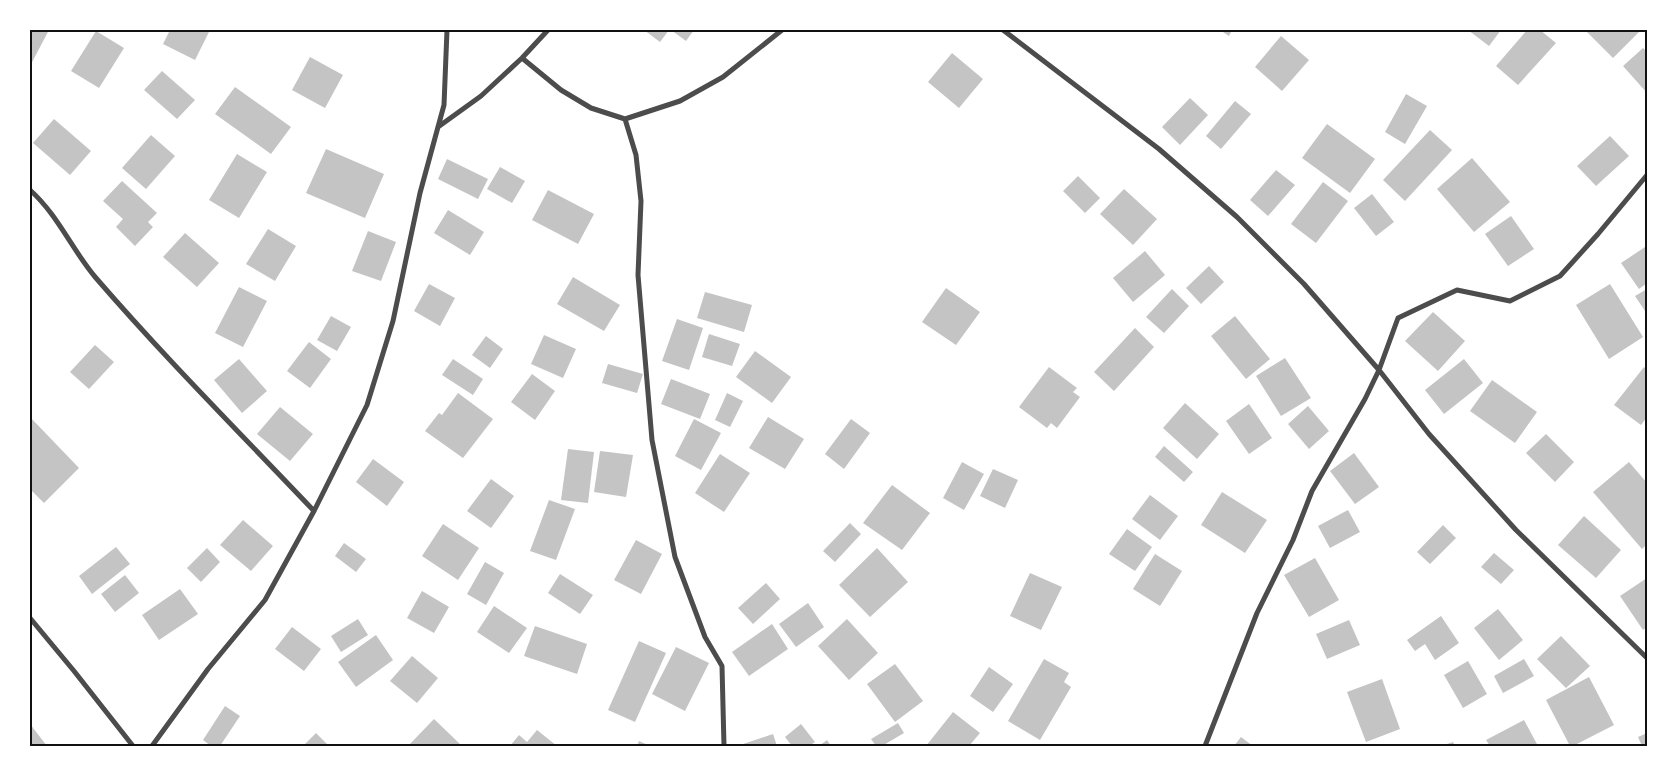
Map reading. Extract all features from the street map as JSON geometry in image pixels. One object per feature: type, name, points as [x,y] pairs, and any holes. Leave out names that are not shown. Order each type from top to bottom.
[{"type":"street","points":[[152,746],[208,669],[265,600],[314,511],[367,405],[393,321],[420,193],[444,105],[448,30]]},
{"type":"street","points":[[438,128],[482,96],[548,30]]},
{"type":"street","points":[[522,58],[561,90],[591,108],[624,119],[680,101],[723,77],[782,30]]},
{"type":"street","points":[[1003,30],[1159,149],[1237,217],[1304,284],[1379,370],[1429,434],[1516,530],[1647,658]]},
{"type":"street","points":[[624,119],[636,155],[641,201],[638,275],[652,440],[675,557],[705,637],[722,666],[724,746]]},
{"type":"street","points":[[1205,746],[1257,613],[1294,540],[1312,491],[1365,399],[1379,370],[1398,318],[1457,290],[1510,301],[1560,276],[1647,175]]},
{"type":"street","points":[[30,190],[43,202],[95,276],[195,388],[314,511]]},
{"type":"street","points":[[30,618],[133,746]]},
{"type":"building","points":[[30,30],[49,30],[30,66]]},
{"type":"building","points":[[170,30],[210,30],[195,60],[163,44]]},
{"type":"building","points":[[644,30],[669,30],[660,42]]},
{"type":"building","points":[[671,30],[694,30],[686,41]]},
{"type":"building","points":[[1220,30],[1232,30],[1229,36]]},
{"type":"building","points":[[1468,30],[1501,30],[1489,46]]},
{"type":"building","points":[[1527,30],[1540,30],[1556,43],[1518,85],[1496,66]]},
{"type":"building","points":[[1585,30],[1641,30],[1613,58]]},
{"type":"building","points":[[96,31],[124,48],[99,88],[71,71]]},
{"type":"building","points":[[1281,36],[1309,60],[1282,91],[1255,67]]},
{"type":"building","points":[[1643,48],[1647,52],[1647,93],[1623,66]]},
{"type":"building","points":[[952,53],[983,79],[959,108],[928,82]]},
{"type":"building","points":[[310,57],[343,75],[325,108],[292,90]]},
{"type":"building","points":[[162,71],[195,100],[177,119],[144,90]]},
{"type":"building","points":[[235,87],[291,127],[271,154],[215,114]]},
{"type":"building","points":[[1406,94],[1427,106],[1405,144],[1385,132]]},
{"type":"building","points":[[1190,98],[1208,115],[1180,145],[1162,127]]},
{"type":"building","points":[[1235,101],[1251,114],[1221,149],[1206,136]]},
{"type":"building","points":[[54,119],[91,151],[70,175],[33,143]]},
{"type":"building","points":[[1327,124],[1375,159],[1350,193],[1302,158]]},
{"type":"building","points":[[1430,130],[1452,150],[1405,201],[1383,180]]},
{"type":"building","points":[[151,135],[175,156],[146,189],[122,168]]},
{"type":"building","points":[[1610,136],[1629,156],[1596,186],[1577,166]]},
{"type":"building","points":[[326,149],[384,174],[365,218],[306,193]]},
{"type":"building","points":[[237,154],[267,172],[239,218],[209,200]]},
{"type":"building","points":[[1472,158],[1510,202],[1474,232],[1437,189]]},
{"type":"building","points":[[447,159],[488,179],[478,199],[438,179]]},
{"type":"building","points":[[500,167],[525,181],[512,203],[487,189]]},
{"type":"building","points":[[1276,170],[1295,185],[1268,216],[1250,200]]},
{"type":"building","points":[[1078,176],[1100,198],[1085,213],[1063,191]]},
{"type":"building","points":[[122,181],[157,213],[148,222],[153,227],[135,246],[116,227],[123,219],[103,201]]},
{"type":"building","points":[[1323,182],[1348,201],[1316,243],[1291,224]]},
{"type":"building","points":[[1124,189],[1157,219],[1133,245],[1100,214]]},
{"type":"building","points":[[548,190],[594,214],[578,244],[532,220]]},
{"type":"building","points":[[1372,194],[1394,222],[1376,236],[1354,208]]},
{"type":"building","points":[[448,210],[484,232],[470,255],[434,233]]},
{"type":"building","points":[[1511,216],[1534,249],[1508,266],[1485,234]]},
{"type":"building","points":[[268,229],[296,246],[275,281],[246,264]]},
{"type":"building","points":[[368,231],[396,242],[381,281],[352,271]]},
{"type":"building","points":[[185,233],[219,263],[197,287],[163,257]]},
{"type":"building","points":[[1645,247],[1647,251],[1647,283],[1639,289],[1621,263]]},
{"type":"building","points":[[1145,251],[1165,275],[1133,302],[1113,278]]},
{"type":"building","points":[[1209,266],[1224,282],[1201,304],[1186,288]]},
{"type":"building","points":[[573,277],[620,305],[604,331],[557,304]]},
{"type":"building","points":[[429,284],[455,298],[440,326],[414,311]]},
{"type":"building","points":[[1610,284],[1643,337],[1609,359],[1576,305]]},
{"type":"building","points":[[239,287],[267,301],[243,347],[215,333]]},
{"type":"building","points":[[946,288],[980,312],[956,345],[922,322]]},
{"type":"building","points":[[1172,289],[1189,306],[1164,333],[1146,317]]},
{"type":"building","points":[[1647,289],[1647,314],[1635,296]]},
{"type":"building","points":[[705,292],[752,305],[744,332],[697,318]]},
{"type":"building","points":[[1433,312],[1465,341],[1438,371],[1405,341]]},
{"type":"building","points":[[331,316],[351,327],[337,351],[317,340]]},
{"type":"building","points":[[1235,316],[1270,359],[1246,379],[1211,336]]},
{"type":"building","points":[[677,319],[703,328],[689,370],[662,361]]},
{"type":"building","points":[[1135,328],[1154,347],[1114,391],[1094,372]]},
{"type":"building","points":[[709,334],[740,344],[732,366],[702,357]]},
{"type":"building","points":[[544,335],[576,349],[563,378],[531,364]]},
{"type":"building","points":[[486,336],[503,349],[490,368],[472,355]]},
{"type":"building","points":[[309,342],[331,359],[310,388],[287,371]]},
{"type":"building","points":[[95,345],[114,362],[89,389],[70,372]]},
{"type":"building","points":[[755,351],[791,377],[772,403],[736,377]]},
{"type":"building","points":[[1285,358],[1311,398],[1281,416],[1256,376]]},
{"type":"building","points":[[239,359],[267,391],[242,413],[214,380]]},
{"type":"building","points":[[453,359],[483,379],[473,395],[442,375]]},
{"type":"building","points":[[1464,359],[1483,383],[1444,414],[1425,390]]},
{"type":"building","points":[[608,364],[643,374],[637,393],[602,383]]},
{"type":"building","points":[[1049,367],[1077,388],[1073,392],[1080,397],[1057,428],[1051,423],[1047,428],[1019,407]]},
{"type":"building","points":[[1644,367],[1647,370],[1647,417],[1641,425],[1614,405]]},
{"type":"building","points":[[532,374],[555,391],[535,420],[511,402]]},
{"type":"building","points":[[671,379],[710,394],[700,419],[661,404]]},
{"type":"building","points":[[1492,380],[1537,412],[1515,443],[1470,411]]},
{"type":"building","points":[[458,393],[493,419],[463,458],[425,431],[439,413],[442,415]]},
{"type":"building","points":[[727,393],[743,401],[730,427],[715,420]]},
{"type":"building","points":[[1185,403],[1219,434],[1197,459],[1163,428]]},
{"type":"building","points":[[1249,404],[1272,438],[1249,454],[1226,421]]},
{"type":"building","points":[[1308,406],[1329,431],[1309,449],[1288,424]]},
{"type":"building","points":[[280,407],[313,434],[290,461],[257,434]]},
{"type":"building","points":[[30,417],[79,468],[44,503],[30,489]]},
{"type":"building","points":[[768,417],[804,439],[785,469],[749,448]]},
{"type":"building","points":[[694,419],[721,433],[701,470],[675,456]]},
{"type":"building","points":[[851,419],[870,433],[844,469],[825,454]]},
{"type":"building","points":[[1546,434],[1574,462],[1555,482],[1526,453]]},
{"type":"building","points":[[1164,446],[1193,472],[1184,482],[1155,457]]},
{"type":"building","points":[[568,449],[594,452],[588,503],[561,500]]},
{"type":"building","points":[[600,451],[633,455],[626,497],[594,492]]},
{"type":"building","points":[[1354,453],[1379,487],[1355,504],[1330,471]]},
{"type":"building","points":[[720,454],[750,473],[724,512],[695,493]]},
{"type":"building","points":[[373,459],[404,482],[387,506],[356,482]]},
{"type":"building","points":[[962,462],[984,474],[964,510],[943,498]]},
{"type":"building","points":[[1629,462],[1647,483],[1647,544],[1642,549],[1593,492]]},
{"type":"building","points":[[993,469],[1018,480],[1005,508],[980,496]]},
{"type":"building","points":[[491,479],[514,496],[491,528],[467,511]]},
{"type":"building","points":[[892,485],[930,513],[902,550],[863,523]]},
{"type":"building","points":[[1222,492],[1267,520],[1245,553],[1201,525]]},
{"type":"building","points":[[1150,495],[1178,516],[1160,540],[1132,519]]},
{"type":"building","points":[[549,500],[575,509],[556,560],[530,551]]},
{"type":"building","points":[[1348,510],[1360,532],[1330,548],[1318,526]]},
{"type":"building","points":[[1584,516],[1621,550],[1596,578],[1558,545]]},
{"type":"building","points":[[243,520],[273,546],[251,571],[220,545]]},
{"type":"building","points":[[850,523],[861,534],[835,562],[823,551]]},
{"type":"building","points":[[443,524],[479,548],[458,580],[422,556]]},
{"type":"building","points":[[1443,525],[1456,538],[1430,564],[1417,552]]},
{"type":"building","points":[[1127,529],[1152,547],[1135,571],[1109,554]]},
{"type":"building","points":[[636,540],[662,554],[641,594],[614,580]]},
{"type":"building","points":[[344,543],[366,559],[356,572],[335,556]]},
{"type":"building","points":[[116,547],[130,564],[92,594],[79,576]]},
{"type":"building","points":[[207,548],[220,562],[201,582],[187,568]]},
{"type":"building","points":[[877,548],[908,582],[870,617],[839,585]]},
{"type":"building","points":[[1494,553],[1514,570],[1501,584],[1481,567]]},
{"type":"building","points":[[1155,554],[1182,571],[1160,606],[1133,589]]},
{"type":"building","points":[[1315,558],[1339,600],[1309,617],[1284,575]]},
{"type":"building","points":[[485,562],[504,573],[486,605],[467,594]]},
{"type":"building","points":[[1030,573],[1062,587],[1041,630],[1010,616]]},
{"type":"building","points":[[560,574],[593,595],[580,614],[548,593]]},
{"type":"building","points":[[125,575],[139,593],[115,612],[101,594]]},
{"type":"building","points":[[1647,578],[1647,627],[1643,630],[1620,596]]},
{"type":"building","points":[[766,583],[780,599],[753,624],[738,608]]},
{"type":"building","points":[[180,589],[198,614],[159,640],[142,615]]},
{"type":"building","points":[[422,591],[449,607],[434,633],[407,618]]},
{"type":"building","points":[[808,603],[824,627],[796,647],[779,624]]},
{"type":"building","points":[[494,606],[527,628],[509,653],[477,632]]},
{"type":"building","points":[[1498,609],[1523,640],[1499,660],[1474,628]]},
{"type":"building","points":[[1441,616],[1459,643],[1435,660],[1425,644],[1415,651],[1407,640]]},
{"type":"building","points":[[358,619],[368,635],[341,652],[331,636]]},
{"type":"building","points":[[847,619],[878,653],[849,680],[818,646]]},
{"type":"building","points":[[1349,620],[1360,645],[1327,659],[1316,634]]},
{"type":"building","points":[[772,624],[788,649],[749,676],[732,652]]},
{"type":"building","points":[[535,626],[587,644],[577,674],[524,656]]},
{"type":"building","points":[[292,627],[321,649],[304,671],[275,649]]},
{"type":"building","points":[[376,635],[393,660],[356,687],[338,662]]},
{"type":"building","points":[[1561,636],[1590,666],[1566,688],[1537,659]]},
{"type":"building","points":[[639,641],[666,653],[635,722],[608,710]]},
{"type":"building","points":[[676,647],[709,663],[685,711],[652,694]]},
{"type":"building","points":[[412,656],[438,678],[417,703],[390,681]]},
{"type":"building","points":[[1044,659],[1069,673],[1064,682],[1071,687],[1040,740],[1008,721]]},
{"type":"building","points":[[1524,659],[1534,676],[1503,693],[1494,676]]},
{"type":"building","points":[[1468,661],[1487,694],[1463,708],[1444,675]]},
{"type":"building","points":[[895,664],[923,701],[895,722],[867,684]]},
{"type":"building","points":[[989,667],[1013,684],[993,712],[970,696]]},
{"type":"building","points":[[1589,677],[1614,725],[1570,746],[1546,700]]},
{"type":"building","points":[[1382,679],[1400,729],[1366,742],[1347,692]]},
{"type":"building","points":[[225,706],[240,716],[220,746],[211,746],[203,740]]},
{"type":"building","points":[[953,712],[980,733],[969,746],[926,746]]},
{"type":"building","points":[[434,719],[460,744],[459,746],[408,746]]},
{"type":"building","points":[[1524,720],[1538,746],[1490,746],[1486,740]]},
{"type":"building","points":[[898,723],[904,733],[882,746],[876,746],[871,739]]},
{"type":"building","points":[[30,724],[47,746],[30,746]]},
{"type":"building","points":[[801,724],[815,742],[809,746],[792,746],[785,737]]},
{"type":"building","points":[[537,730],[557,746],[510,746],[519,735],[527,742]]},
{"type":"building","points":[[316,733],[329,746],[303,746]]},
{"type":"building","points":[[1647,733],[1647,746],[1642,746],[1638,737]]},
{"type":"building","points":[[773,734],[777,746],[744,746],[743,744]]},
{"type":"building","points":[[1241,737],[1253,746],[1234,746]]},
{"type":"building","points":[[827,740],[831,746],[819,746]]},
{"type":"building","points":[[639,741],[650,746],[637,746]]},
{"type":"building","points":[[1453,742],[1455,746],[1441,746]]}]
